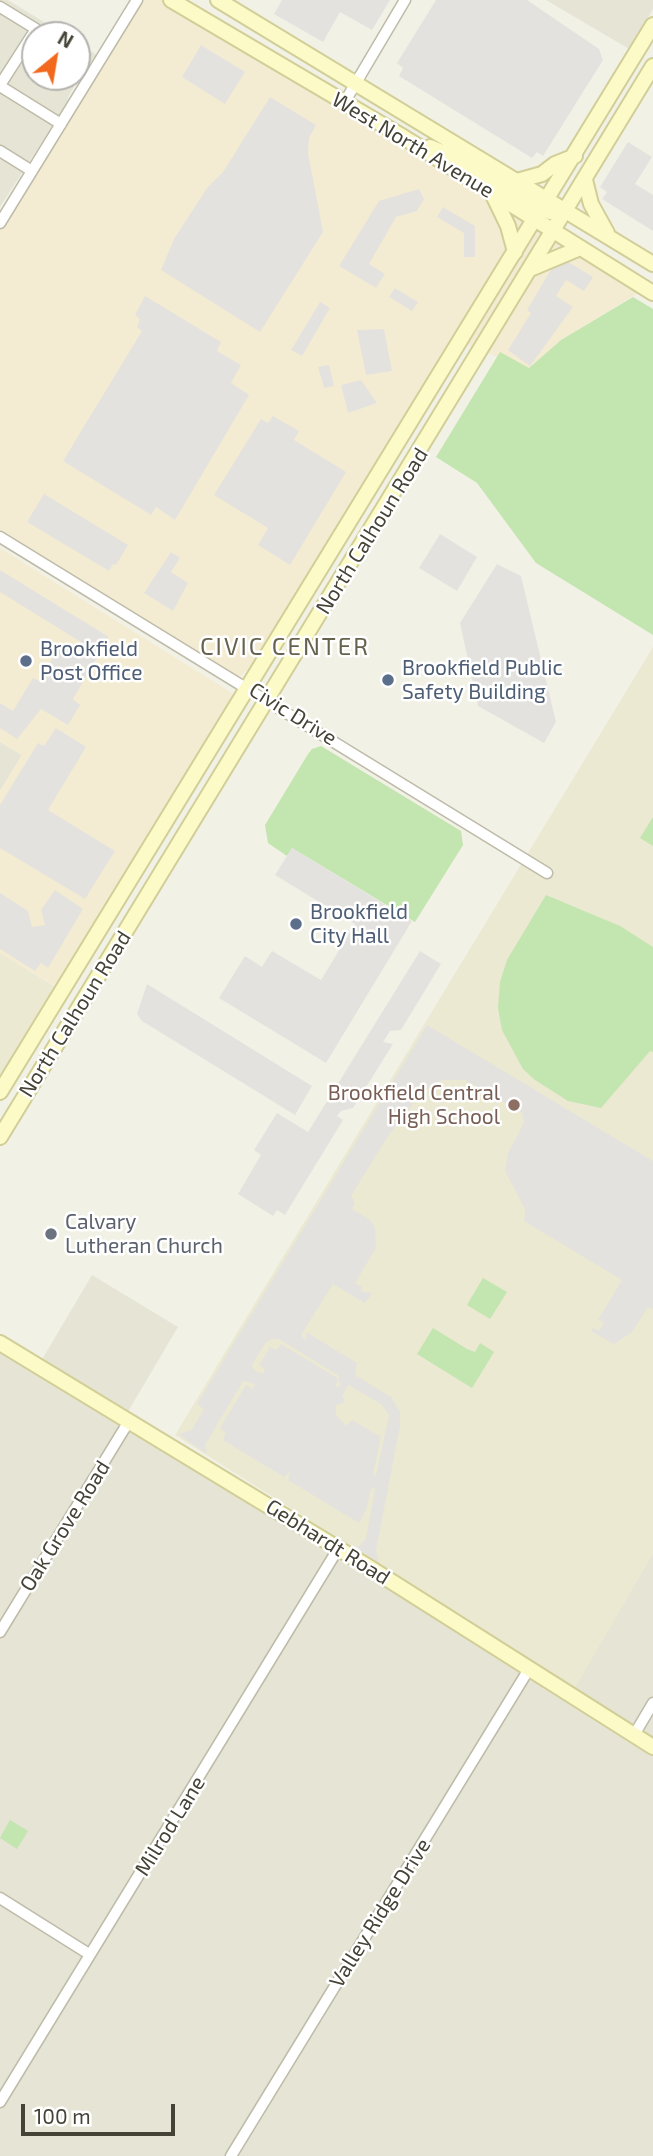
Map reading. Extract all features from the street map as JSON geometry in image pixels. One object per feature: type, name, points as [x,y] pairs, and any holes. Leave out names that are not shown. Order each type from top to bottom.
[{"type":"main road","name":"West North Avenue","points":[[171,0],[400,135],[493,194],[541,210],[566,211],[653,264]]},
{"type":"main road","name":"West North Avenue","points":[[218,0],[517,181],[541,210],[553,231],[653,293]]},
{"type":"main road","name":"North Calhoun Road","points":[[0,1092],[653,25]]},
{"type":"main road","name":"North Calhoun Road","points":[[0,1137],[653,66]]},
{"type":"main road","points":[[400,135],[460,160],[541,210]]},
{"type":"main road","points":[[517,181],[542,174],[555,164],[575,156]]},
{"type":"main road","points":[[585,180],[591,204],[608,236]]},
{"type":"main road","points":[[493,194],[508,226],[515,252]]},
{"type":"main road","points":[[528,269],[580,248]]},
{"type":"main road","name":"Gebhardt Road","points":[[0,1343],[338,1549],[653,1747]]},
{"type":"street","points":[[0,223],[137,0]]},
{"type":"street","points":[[344,103],[405,0]]},
{"type":"street","points":[[0,7],[36,29],[4,73],[0,85],[61,124]]},
{"type":"street","points":[[0,151],[32,171]]},
{"type":"street","name":"Civic Drive","points":[[0,537],[269,699],[547,873]]},
{"type":"street","name":"Oak Grove Road","points":[[0,1632],[129,1420]]},
{"type":"street","name":"Milrod Lane","points":[[0,2102],[338,1549]]},
{"type":"street","name":"Valley Ridge Drive","points":[[231,2156],[529,1669]]},
{"type":"street","points":[[634,1735],[653,1703]]},
{"type":"street","points":[[0,1898],[89,1954]]},
{"type":"shaded area","points":[[0,0],[8,0],[42,21],[21,21],[21,91],[71,91],[67,103],[0,207]]},
{"type":"shaded area","points":[[137,0],[171,0],[524,213],[638,293],[561,340],[528,369],[453,339],[253,665],[236,680],[0,537],[0,223],[81,91],[91,91],[91,75]]},
{"type":"shaded area","points":[[282,0],[390,0],[372,30],[340,12],[323,42],[274,14]]},
{"type":"shaded area","points":[[436,0],[527,0],[599,49],[603,60],[543,156],[537,152],[532,158],[399,76],[403,68],[397,63]]},
{"type":"shaded area","points":[[546,0],[653,0],[653,9],[629,49]]},
{"type":"shaded area","points":[[201,45],[245,72],[225,104],[182,77]]},
{"type":"shaded area","points":[[91,51],[97,55],[91,61]]},
{"type":"shaded area","points":[[270,97],[316,125],[309,138],[308,153],[323,232],[260,332],[161,270],[174,239],[207,188],[223,172]]},
{"type":"shaded area","points":[[628,142],[652,157],[635,184],[653,195],[653,231],[602,199],[607,192],[600,187]]},
{"type":"shaded area","points":[[419,189],[424,199],[417,211],[396,217],[369,264],[385,274],[376,288],[339,266],[379,201]]},
{"type":"shaded area","points":[[443,207],[475,226],[475,257],[464,257],[464,233],[437,217]]},
{"type":"shaded area","points":[[559,256],[593,277],[584,291],[566,280],[556,296],[573,307],[530,366],[508,350],[531,313],[527,310]]},
{"type":"shaded area","points":[[395,288],[418,302],[412,311],[389,297]]},
{"type":"shaded area","points":[[145,296],[221,342],[217,351],[241,365],[231,383],[249,395],[175,520],[156,507],[151,515],[63,461],[142,331],[137,327],[140,319],[135,315]]},
{"type":"shaded area","points":[[320,302],[330,308],[302,356],[291,350]]},
{"type":"shaded area","points":[[384,329],[392,371],[366,375],[357,330]]},
{"type":"shaded area","points":[[329,365],[334,386],[324,388],[318,367]]},
{"type":"shaded area","points":[[361,380],[377,403],[348,413],[341,385]]},
{"type":"shaded area","points":[[273,416],[299,431],[294,440],[346,472],[290,565],[258,545],[268,528],[214,495],[261,419],[268,423]]},
{"type":"shaded area","points":[[44,494],[128,545],[116,565],[113,564],[109,571],[27,522]]},
{"type":"shaded area","points":[[440,534],[477,557],[457,591],[419,568]]},
{"type":"shaded area","points":[[0,548],[232,693],[229,705],[55,986],[0,953],[0,791],[22,755],[0,742]]},
{"type":"shaded area","points":[[171,552],[180,558],[171,572],[188,583],[173,611],[144,593]]},
{"type":"shaded area","points":[[497,564],[521,576],[556,722],[544,743],[478,706],[460,623]]},
{"type":"shaded area","points":[[0,570],[109,637],[73,699],[80,705],[68,725],[41,709],[17,739],[0,728],[0,703],[13,711],[33,678],[39,681],[61,644],[78,654],[84,644],[0,592]]},
{"type":"shaded area","name":"Brookfield Central High School","points":[[653,647],[653,1553],[575,1688],[175,1435]]},
{"type":"shaded area","points":[[56,728],[86,747],[48,810],[115,851],[85,899],[0,848],[0,805],[38,743],[44,746]]},
{"type":"shaded area","points":[[0,742],[22,755],[0,791]]},
{"type":"shaded area","points":[[292,848],[412,921],[326,1063],[219,998],[245,956],[262,967],[272,951],[321,980],[355,924],[275,875]]},
{"type":"shaded area","points":[[55,890],[83,909],[48,968],[41,963],[35,971],[0,949],[0,893],[28,911],[32,927],[45,925],[41,910]]},
{"type":"shaded area","points":[[420,951],[441,964],[401,1030],[390,1031],[383,1042],[393,1044],[353,1108],[341,1111],[337,1116],[343,1120],[285,1215],[277,1210],[273,1216],[238,1194],[261,1155],[254,1150],[277,1113],[308,1132]]},
{"type":"shaded area","points":[[0,953],[62,991],[0,1092]]},
{"type":"shaded area","points":[[147,984],[312,1086],[295,1115],[142,1021],[137,1014]]},
{"type":"shaded area","points":[[427,1025],[653,1161],[653,1309],[648,1307],[632,1332],[614,1344],[591,1331],[593,1328],[599,1331],[604,1323],[598,1320],[622,1280],[524,1221],[525,1209],[505,1171],[508,1153],[524,1123],[522,1112],[465,1080],[442,1080],[421,1093],[388,1136],[351,1196],[355,1203],[352,1209],[370,1220],[375,1228],[376,1248],[355,1283],[362,1287],[361,1291],[372,1293],[365,1303],[333,1284],[301,1335],[306,1341],[306,1332],[357,1363],[355,1375],[391,1397],[400,1412],[400,1426],[376,1550],[379,1563],[357,1548],[366,1539],[375,1488],[371,1489],[366,1510],[359,1523],[288,1480],[290,1471],[284,1477],[223,1440],[226,1433],[220,1428],[246,1385],[253,1389],[255,1384],[243,1381],[205,1445],[207,1454],[178,1434],[192,1430],[204,1409],[197,1404]],"holes":[[[279,1339],[339,1376],[340,1387],[335,1386],[339,1379],[281,1344],[277,1350],[270,1347],[259,1365],[265,1369],[263,1374],[254,1370],[252,1365],[266,1342]],[[349,1385],[382,1405],[389,1415],[376,1476],[373,1474],[381,1437],[352,1420],[346,1426],[336,1415],[336,1405],[345,1400],[342,1395]]]},
{"type":"shaded area","points":[[92,1275],[178,1327],[120,1425],[350,1567],[411,1600],[567,1700],[653,1553],[653,2156],[0,2156],[0,1353],[34,1373]]},
{"type":"green space","points":[[633,297],[653,309],[653,635],[536,563],[477,483],[436,457],[500,352],[529,368],[561,340]]},
{"type":"green space","points":[[321,746],[461,831],[463,845],[415,922],[292,848],[287,856],[268,843],[265,825],[308,754],[312,749]]},
{"type":"green space","points":[[653,817],[653,846],[640,838]]},
{"type":"green space","points":[[546,895],[620,926],[653,947],[653,1052],[650,1051],[601,1108],[568,1101],[535,1080],[523,1069],[502,1030],[498,1008],[500,982],[507,960]]},
{"type":"green space","points":[[483,1278],[507,1292],[490,1319],[467,1305]]},
{"type":"green space","points":[[433,1328],[467,1349],[475,1352],[480,1343],[494,1352],[472,1388],[417,1354]]},
{"type":"green space","points":[[10,1820],[28,1831],[17,1849],[0,1838]]},
{"type":"place","name":"Brookfield Post Office","points":[[26,661]]},
{"type":"place","name":"Brookfield Public Safety Building","points":[[388,680]]},
{"type":"place","name":"Brookfield City Hall","points":[[296,924]]},
{"type":"place","name":"Brookfield Central High School","points":[[514,1105]]},
{"type":"place","name":"Calvary Lutheran Church","points":[[51,1234]]},
{"type":"district","name":"CIVIC CENTER","points":[[285,647]]}]
